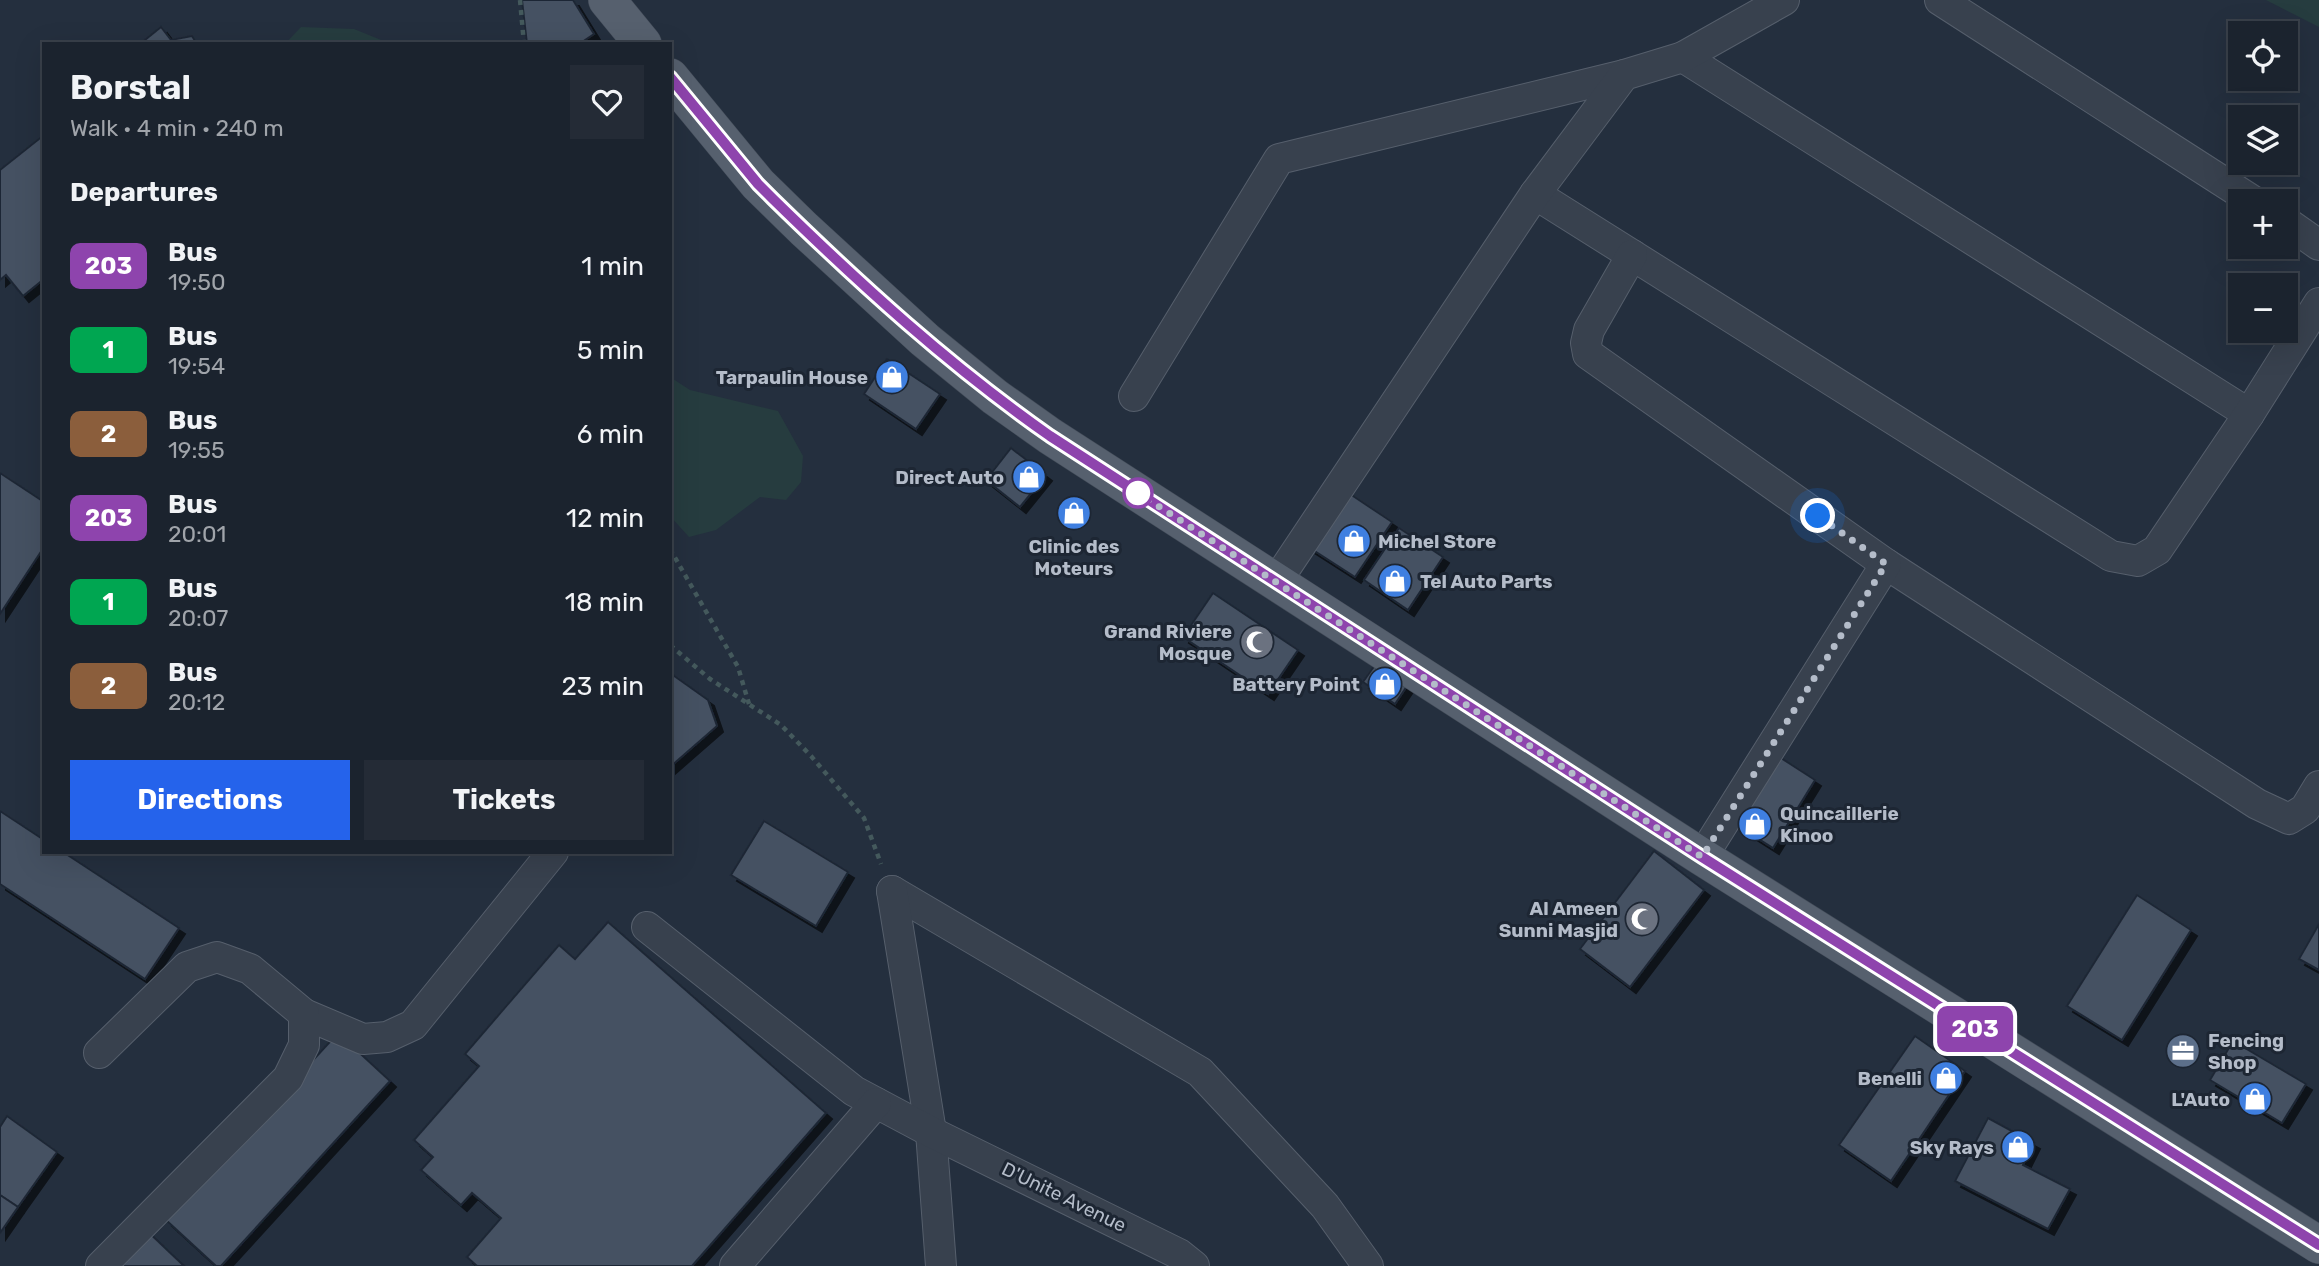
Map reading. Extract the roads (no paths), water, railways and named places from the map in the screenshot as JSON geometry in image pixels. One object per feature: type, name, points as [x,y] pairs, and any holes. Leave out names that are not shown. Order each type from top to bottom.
[{"type":"main road","points":[[607,0],[641,42]]},
{"type":"main road","points":[[672,79],[758,184],[868,290],[995,397],[1050,436],[1702,857],[2316,1241]]},
{"type":"street","points":[[1134,396],[1279,159],[1624,75],[1683,57],[1784,0]]},
{"type":"street","points":[[1940,0],[2234,189]]},
{"type":"street","points":[[1683,57],[2249,414]]},
{"type":"street","points":[[1276,582],[1535,194],[1624,75]]},
{"type":"street","points":[[1535,194],[2111,556],[2138,562],[2157,550],[2249,414],[2319,303]]},
{"type":"street","points":[[2298,230],[2319,245]]},
{"type":"street","points":[[1632,255],[1589,330],[1586,343],[1588,354],[1886,564],[2257,804],[2289,819],[2305,808],[2319,786]]},
{"type":"street","points":[[1702,857],[1886,564]]},
{"type":"street","points":[[99,1054],[187,967],[217,957],[250,969],[304,1014],[363,1038],[387,1037],[413,1025],[550,854]]},
{"type":"street","points":[[941,1266],[931,1132],[892,891],[1200,1072],[1325,1206],[1368,1266]]},
{"type":"street","name":"D'Unite Avenue","points":[[647,927],[854,1091],[931,1132],[1179,1254],[1194,1266]]},
{"type":"street","points":[[101,1266],[288,1078],[304,1045],[304,1014]]},
{"type":"street","points":[[735,1266],[876,1103]]},
{"type":"place","name":"Tarpaulin House","points":[[892,377]]},
{"type":"place","name":"Direct Auto","points":[[1029,477]]},
{"type":"place","name":"Clinic des Moteurs","points":[[1074,513]]},
{"type":"place","name":"Michel Store","points":[[1354,541]]},
{"type":"place","name":"Tel Auto Parts","points":[[1395,581]]},
{"type":"place","name":"Grand Riviere Mosque","points":[[1257,642]]},
{"type":"place","name":"Battery Point","points":[[1385,684]]},
{"type":"place","name":"Quincaillerie Kinoo","points":[[1755,824]]},
{"type":"place","name":"Al Ameen Sunni Masjid","points":[[1642,919]]},
{"type":"place","name":"Fencing Shop","points":[[2183,1051]]},
{"type":"place","name":"Benelli","points":[[1946,1078]]},
{"type":"place","name":"L'Auto","points":[[2255,1099]]},
{"type":"place","name":"Sky Rays","points":[[2018,1147]]}]
